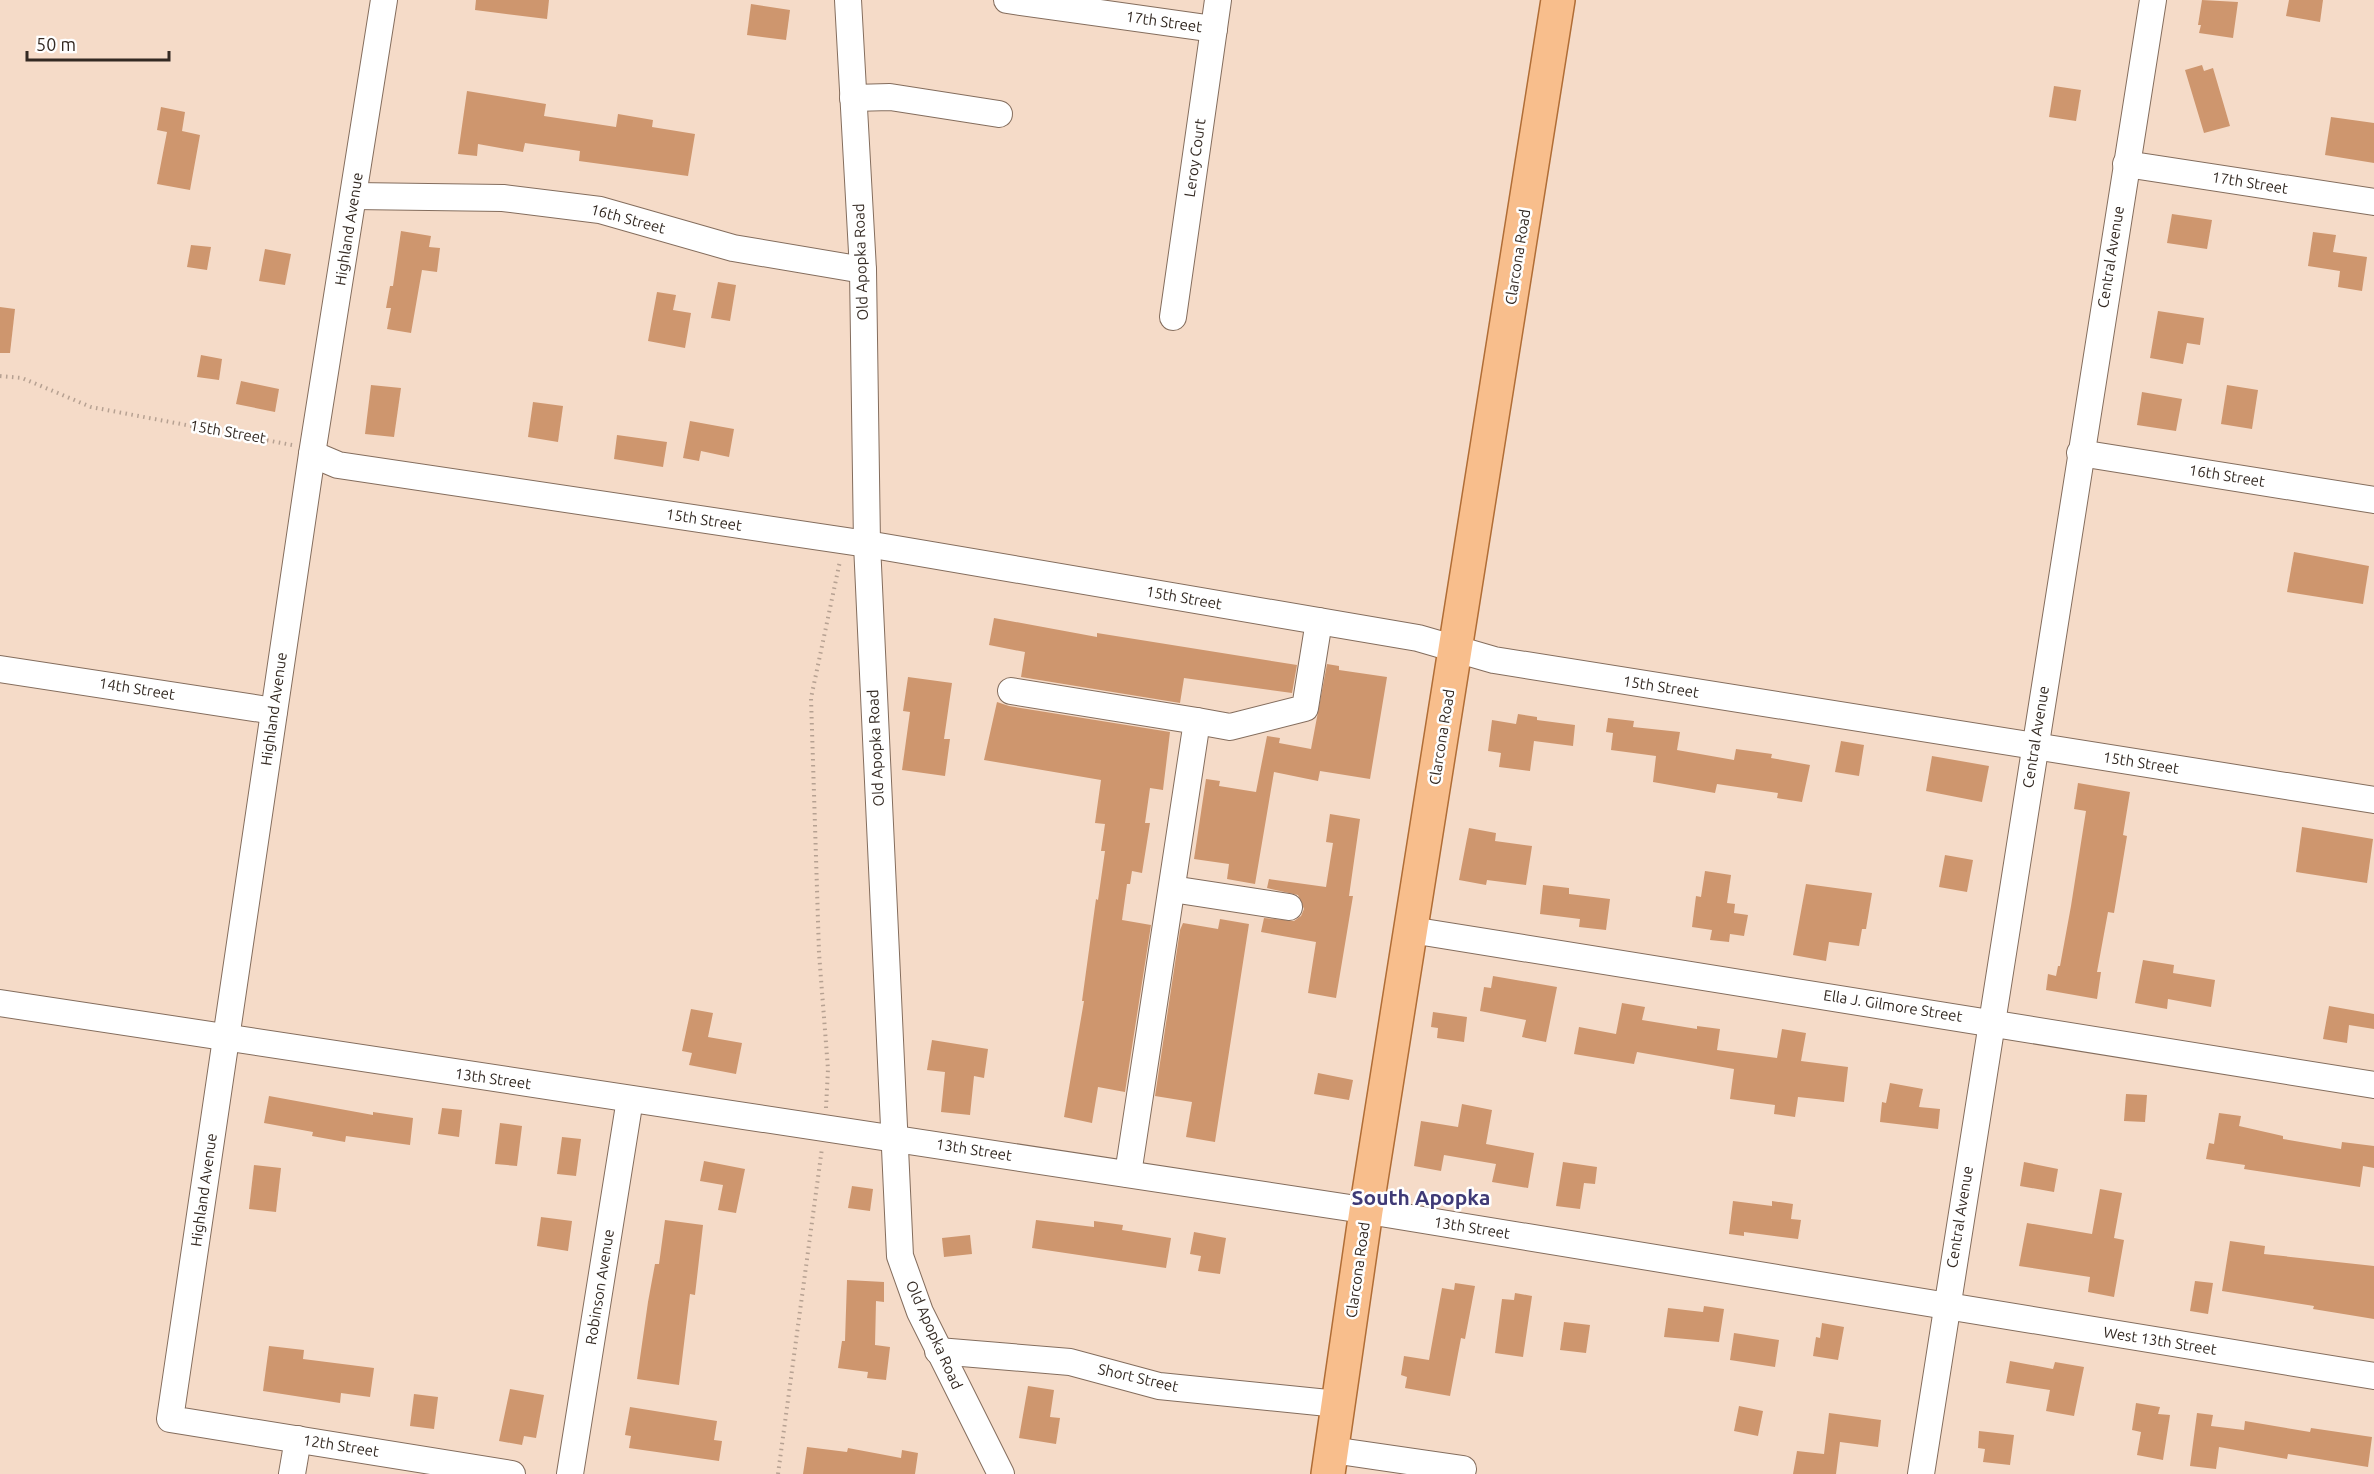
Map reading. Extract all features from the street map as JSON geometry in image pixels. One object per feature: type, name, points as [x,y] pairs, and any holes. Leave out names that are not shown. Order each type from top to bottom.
[{"type":"main road","name":"Clarcona Road","points":[[1330,1462],[1366,1211],[1558,0]]},
{"type":"street","name":"Highland Avenue","points":[[170,1419],[312,454],[384,0]]},
{"type":"street","name":"Old Apopka Road","points":[[848,0],[862,270],[856,542],[896,1138],[900,1256],[920,1312],[938,1351],[1001,1474]]},
{"type":"street","name":"17th Street","points":[[1007,0],[1214,29]]},
{"type":"street","name":"Leroy Court","points":[[1173,316],[1218,0]]},
{"type":"street","name":"Central Avenue","points":[[1921,1474],[2153,0]]},
{"type":"street","points":[[853,98],[890,97],[999,114]]},
{"type":"street","name":"17th Street","points":[[2126,164],[2374,202]]},
{"type":"street","name":"16th Street","points":[[354,196],[503,198],[600,210],[733,248],[862,270]]},
{"type":"street","name":"16th Street","points":[[2080,453],[2374,500]]},
{"type":"street","name":"15th Street","points":[[312,454],[338,465],[856,542],[1418,638],[1494,660],[2374,800]]},
{"type":"street","points":[[1011,690],[1230,727],[1305,708],[1319,621]]},
{"type":"street","name":"14th Street","points":[[0,669],[274,711]]},
{"type":"street","points":[[1128,1174],[1197,721]]},
{"type":"street","points":[[1172,889],[1289,907]]},
{"type":"street","name":"Ella J. Gilmore Street","points":[[1411,930],[2374,1085]]},
{"type":"street","name":"13th Street","points":[[0,1003],[1366,1211],[1946,1307]]},
{"type":"street","name":"Robinson Avenue","points":[[570,1474],[630,1099]]},
{"type":"street","name":"West 13th Street","points":[[1946,1307],[2374,1376]]},
{"type":"street","name":"Short Street","points":[[938,1351],[1070,1362],[1159,1386],[1338,1404]]},
{"type":"street","name":"12th Street","points":[[170,1419],[512,1474]]},
{"type":"street","points":[[292,1474],[298,1439]]},
{"type":"street","points":[[1330,1462],[1463,1469]]},
{"type":"path","name":"15th Street","points":[[0,376],[22,378],[91,407],[288,443],[312,454]]},
{"type":"path","points":[[778,1474],[825,1127],[828,1069],[819,953],[810,698],[856,542]]},
{"type":"building","points":[[476,0],[549,0],[547,19],[475,10]]},
{"type":"building","points":[[2202,0],[2238,2],[2233,38],[2199,33]]},
{"type":"building","points":[[2289,0],[2323,0],[2320,22],[2286,16]]},
{"type":"building","points":[[751,4],[790,10],[786,40],[747,35]]},
{"type":"building","points":[[2202,65],[2204,71],[2213,68],[2230,126],[2204,133],[2185,70]]},
{"type":"building","points":[[2054,86],[2081,90],[2076,121],[2049,117]]},
{"type":"building","points":[[467,91],[546,104],[544,116],[616,127],[618,114],[653,120],[652,127],[695,134],[688,176],[579,161],[580,151],[525,143],[523,152],[478,144],[477,156],[458,154]]},
{"type":"building","points":[[161,107],[185,112],[182,131],[200,135],[190,190],[157,184],[167,132],[157,130]]},
{"type":"building","points":[[2331,117],[2374,123],[2374,163],[2325,155]]},
{"type":"building","points":[[2172,214],[2212,220],[2207,249],[2167,243]]},
{"type":"building","points":[[401,231],[431,236],[429,247],[440,248],[437,272],[422,270],[411,333],[387,329],[391,308],[386,308],[390,286],[393,286]]},
{"type":"building","points":[[2313,232],[2336,235],[2333,252],[2367,257],[2362,291],[2338,287],[2340,271],[2308,266]]},
{"type":"building","points":[[191,245],[211,247],[207,270],[187,267]]},
{"type":"building","points":[[265,249],[291,254],[285,285],[259,281]]},
{"type":"building","points":[[718,282],[736,285],[730,321],[711,318]]},
{"type":"building","points":[[657,292],[676,295],[673,310],[691,313],[685,348],[648,341]]},
{"type":"building","points":[[0,307],[15,309],[10,353],[0,353]]},
{"type":"building","points":[[2158,311],[2204,318],[2200,345],[2187,343],[2183,364],[2150,358]]},
{"type":"building","points":[[201,355],[222,359],[219,380],[197,377]]},
{"type":"building","points":[[241,381],[279,389],[275,412],[236,404]]},
{"type":"building","points":[[371,385],[401,388],[394,437],[365,434]]},
{"type":"building","points":[[2227,385],[2258,390],[2252,429],[2221,424]]},
{"type":"building","points":[[2142,392],[2182,399],[2176,431],[2137,425]]},
{"type":"building","points":[[533,402],[563,406],[558,442],[528,437]]},
{"type":"building","points":[[690,421],[734,429],[729,457],[701,451],[699,461],[683,458]]},
{"type":"building","points":[[617,435],[667,442],[663,467],[614,459]]},
{"type":"building","points":[[2294,552],[2369,566],[2363,604],[2287,592]]},
{"type":"building","points":[[994,618],[1097,637],[1097,633],[1297,665],[1292,693],[1184,678],[1180,703],[1021,677],[1025,652],[989,645]]},
{"type":"building","points":[[1327,664],[1339,666],[1339,670],[1387,677],[1370,779],[1320,771],[1318,781],[1274,772],[1255,884],[1227,879],[1229,864],[1194,859],[1206,779],[1220,781],[1219,786],[1256,792],[1267,736],[1280,738],[1279,743],[1311,749]]},
{"type":"building","points":[[908,677],[952,683],[944,739],[950,739],[945,776],[902,770],[910,712],[903,711]]},
{"type":"building","points":[[997,702],[1009,706],[1170,732],[1163,790],[1150,788],[1145,823],[1150,823],[1142,873],[1132,871],[1130,884],[1127,884],[1122,920],[1151,925],[1125,1092],[1098,1087],[1092,1123],[1064,1117],[1084,1001],[1082,1001],[1096,899],[1098,900],[1105,851],[1101,851],[1105,824],[1095,823],[1101,780],[984,760]]},
{"type":"building","points":[[1518,714],[1537,717],[1537,720],[1575,725],[1573,746],[1534,741],[1530,771],[1499,767],[1501,753],[1488,751],[1492,720],[1516,724]]},
{"type":"building","points":[[1608,718],[1634,721],[1633,727],[1680,732],[1677,750],[1734,760],[1736,749],[1772,754],[1771,758],[1810,765],[1802,802],[1777,798],[1778,793],[1717,784],[1715,793],[1653,782],[1656,756],[1611,750],[1613,733],[1606,732]]},
{"type":"building","points":[[1841,741],[1864,745],[1859,776],[1835,772]]},
{"type":"building","points":[[1932,756],[1989,766],[1982,802],[1926,791]]},
{"type":"building","points":[[2078,783],[2130,792],[2123,835],[2127,836],[2114,913],[2108,912],[2097,972],[2101,972],[2097,999],[2046,990],[2048,974],[2056,976],[2058,966],[2060,966],[2086,811],[2074,809]]},
{"type":"building","points":[[1330,814],[1360,819],[1349,896],[1353,896],[1336,998],[1308,993],[1316,942],[1261,932],[1264,918],[1294,921],[1301,916],[1304,909],[1298,895],[1267,888],[1269,879],[1326,887],[1333,843],[1326,842]]},
{"type":"building","points":[[2302,827],[2373,839],[2367,883],[2296,872]]},
{"type":"building","points":[[1469,828],[1496,833],[1495,841],[1532,846],[1526,885],[1487,880],[1486,885],[1459,880]]},
{"type":"building","points":[[1945,855],[1973,860],[1967,892],[1939,887]]},
{"type":"building","points":[[1705,871],[1731,875],[1727,903],[1735,904],[1734,913],[1748,915],[1744,936],[1730,934],[1729,942],[1710,940],[1712,930],[1692,927],[1696,896],[1701,897]]},
{"type":"building","points":[[1806,884],[1872,893],[1866,929],[1862,929],[1859,946],[1829,942],[1826,961],[1793,955]]},
{"type":"building","points":[[1543,885],[1569,888],[1569,894],[1610,899],[1606,930],[1579,927],[1580,919],[1540,914]]},
{"type":"building","points":[[1220,919],[1249,924],[1215,1142],[1186,1137],[1192,1102],[1155,1096],[1180,930],[1183,923],[1218,929]]},
{"type":"building","points":[[2143,960],[2174,965],[2173,973],[2215,980],[2211,1007],[2168,999],[2167,1009],[2135,1003]]},
{"type":"building","points":[[1493,976],[1557,987],[1546,1042],[1522,1037],[1526,1020],[1480,1011],[1484,987],[1491,988]]},
{"type":"building","points":[[1622,1003],[1645,1007],[1642,1020],[1697,1029],[1697,1026],[1720,1029],[1717,1050],[1777,1058],[1782,1029],[1806,1033],[1801,1061],[1848,1067],[1844,1102],[1798,1097],[1795,1117],[1774,1114],[1775,1105],[1730,1099],[1734,1069],[1637,1052],[1634,1064],[1574,1054],[1579,1027],[1616,1034]]},
{"type":"building","points":[[2329,1006],[2374,1014],[2374,1029],[2349,1025],[2347,1043],[2323,1039]]},
{"type":"building","points":[[691,1009],[713,1013],[708,1037],[742,1043],[736,1074],[689,1065],[692,1053],[682,1051]]},
{"type":"building","points":[[1433,1012],[1467,1017],[1464,1042],[1437,1038],[1438,1028],[1431,1027]]},
{"type":"building","points":[[932,1040],[988,1049],[984,1078],[974,1076],[970,1115],[941,1112],[945,1072],[927,1070]]},
{"type":"building","points":[[1318,1073],[1353,1080],[1349,1100],[1314,1094]]},
{"type":"building","points":[[1890,1083],[1923,1089],[1919,1107],[1940,1109],[1938,1129],[1880,1122],[1882,1102],[1886,1103]]},
{"type":"building","points":[[2126,1094],[2147,1095],[2145,1122],[2124,1121]]},
{"type":"building","points":[[269,1096],[373,1115],[373,1112],[413,1118],[410,1145],[346,1136],[345,1142],[312,1136],[313,1132],[264,1123]]},
{"type":"building","points":[[1462,1104],[1492,1110],[1486,1144],[1534,1153],[1528,1188],[1492,1182],[1496,1164],[1444,1155],[1441,1171],[1414,1166],[1421,1121],[1458,1127]]},
{"type":"building","points":[[442,1108],[462,1110],[459,1137],[438,1134]]},
{"type":"building","points":[[2219,1113],[2241,1116],[2239,1126],[2283,1136],[2283,1139],[2341,1149],[2342,1142],[2374,1146],[2374,1168],[2363,1166],[2360,1187],[2244,1169],[2245,1165],[2206,1159],[2209,1143],[2214,1144]]},
{"type":"building","points":[[500,1123],[522,1126],[517,1166],[495,1164]]},
{"type":"building","points":[[562,1137],[581,1139],[576,1176],[557,1174]]},
{"type":"building","points":[[704,1161],[745,1169],[736,1213],[718,1210],[723,1185],[700,1181]]},
{"type":"building","points":[[1563,1162],[1597,1167],[1595,1184],[1584,1183],[1580,1209],[1556,1206]]},
{"type":"building","points":[[2024,1162],[2058,1169],[2054,1192],[2020,1186]]},
{"type":"building","points":[[254,1165],[281,1168],[276,1212],[249,1209]]},
{"type":"building","points":[[852,1186],[873,1189],[870,1211],[848,1208]]},
{"type":"building","points":[[2100,1189],[2122,1193],[2114,1238],[2124,1240],[2114,1297],[2088,1292],[2090,1277],[2019,1266],[2027,1223],[2092,1234]]},
{"type":"building","points":[[1733,1201],[1772,1206],[1772,1201],[1793,1204],[1791,1219],[1801,1220],[1798,1239],[1744,1232],[1744,1236],[1729,1234]]},
{"type":"building","points":[[541,1217],[572,1221],[568,1251],[537,1246]]},
{"type":"building","points":[[665,1220],[703,1225],[695,1295],[690,1294],[679,1385],[637,1379],[648,1302],[655,1264],[659,1264]]},
{"type":"building","points":[[1036,1220],[1094,1227],[1094,1221],[1123,1225],[1122,1230],[1171,1238],[1166,1268],[1032,1248]]},
{"type":"building","points":[[1194,1232],[1226,1238],[1220,1274],[1198,1271],[1201,1256],[1190,1254]]},
{"type":"building","points":[[970,1235],[972,1254],[944,1257],[942,1238]]},
{"type":"building","points":[[2230,1241],[2265,1246],[2264,1254],[2374,1266],[2374,1319],[2313,1309],[2314,1306],[2222,1291]]},
{"type":"building","points":[[847,1280],[884,1282],[884,1302],[876,1301],[875,1345],[890,1347],[886,1380],[867,1378],[868,1372],[838,1368],[842,1341],[845,1341]]},
{"type":"building","points":[[2195,1281],[2213,1283],[2208,1314],[2190,1311]]},
{"type":"building","points":[[1455,1283],[1475,1286],[1465,1339],[1461,1338],[1450,1396],[1405,1388],[1407,1377],[1401,1375],[1404,1356],[1429,1360],[1442,1288],[1454,1290]]},
{"type":"building","points":[[1515,1293],[1532,1296],[1523,1357],[1495,1353],[1502,1299],[1514,1300]]},
{"type":"building","points":[[1704,1306],[1724,1309],[1719,1342],[1664,1337],[1668,1308],[1703,1312]]},
{"type":"building","points":[[1564,1322],[1590,1325],[1586,1353],[1560,1350]]},
{"type":"building","points":[[1822,1323],[1844,1327],[1838,1360],[1813,1356],[1816,1337],[1820,1338]]},
{"type":"building","points":[[1734,1333],[1779,1340],[1775,1367],[1730,1360]]},
{"type":"building","points":[[269,1346],[304,1350],[303,1359],[374,1368],[370,1397],[341,1393],[340,1403],[263,1391]]},
{"type":"building","points":[[2010,1361],[2053,1369],[2055,1362],[2084,1367],[2074,1416],[2046,1411],[2050,1390],[2006,1383]]},
{"type":"building","points":[[1028,1386],[1054,1390],[1050,1417],[1060,1418],[1056,1444],[1019,1438]]},
{"type":"building","points":[[510,1389],[544,1395],[536,1438],[524,1436],[522,1445],[499,1441]]},
{"type":"building","points":[[414,1394],[438,1397],[434,1429],[410,1426]]},
{"type":"building","points":[[2136,1403],[2160,1407],[2158,1414],[2170,1415],[2163,1460],[2137,1455],[2141,1432],[2132,1430]]},
{"type":"building","points":[[1739,1406],[1763,1411],[1758,1436],[1734,1431]]},
{"type":"building","points":[[630,1407],[717,1421],[714,1440],[722,1441],[719,1461],[629,1448],[631,1436],[625,1435]]},
{"type":"building","points":[[1829,1413],[1881,1420],[1878,1447],[1840,1442],[1836,1474],[1793,1474],[1797,1451],[1824,1454]]},
{"type":"building","points":[[2197,1413],[2213,1415],[2211,1426],[2244,1430],[2245,1421],[2310,1432],[2311,1428],[2372,1437],[2368,1467],[2288,1454],[2287,1459],[2219,1447],[2216,1469],[2190,1466]]},
{"type":"building","points":[[1979,1431],[2014,1435],[2010,1465],[1983,1462],[1985,1449],[1978,1448]]},
{"type":"building","points":[[807,1447],[847,1452],[848,1448],[901,1458],[902,1450],[918,1453],[915,1474],[803,1474]]},
{"type":"district","name":"South Apopka","points":[[1421,1198]]}]
